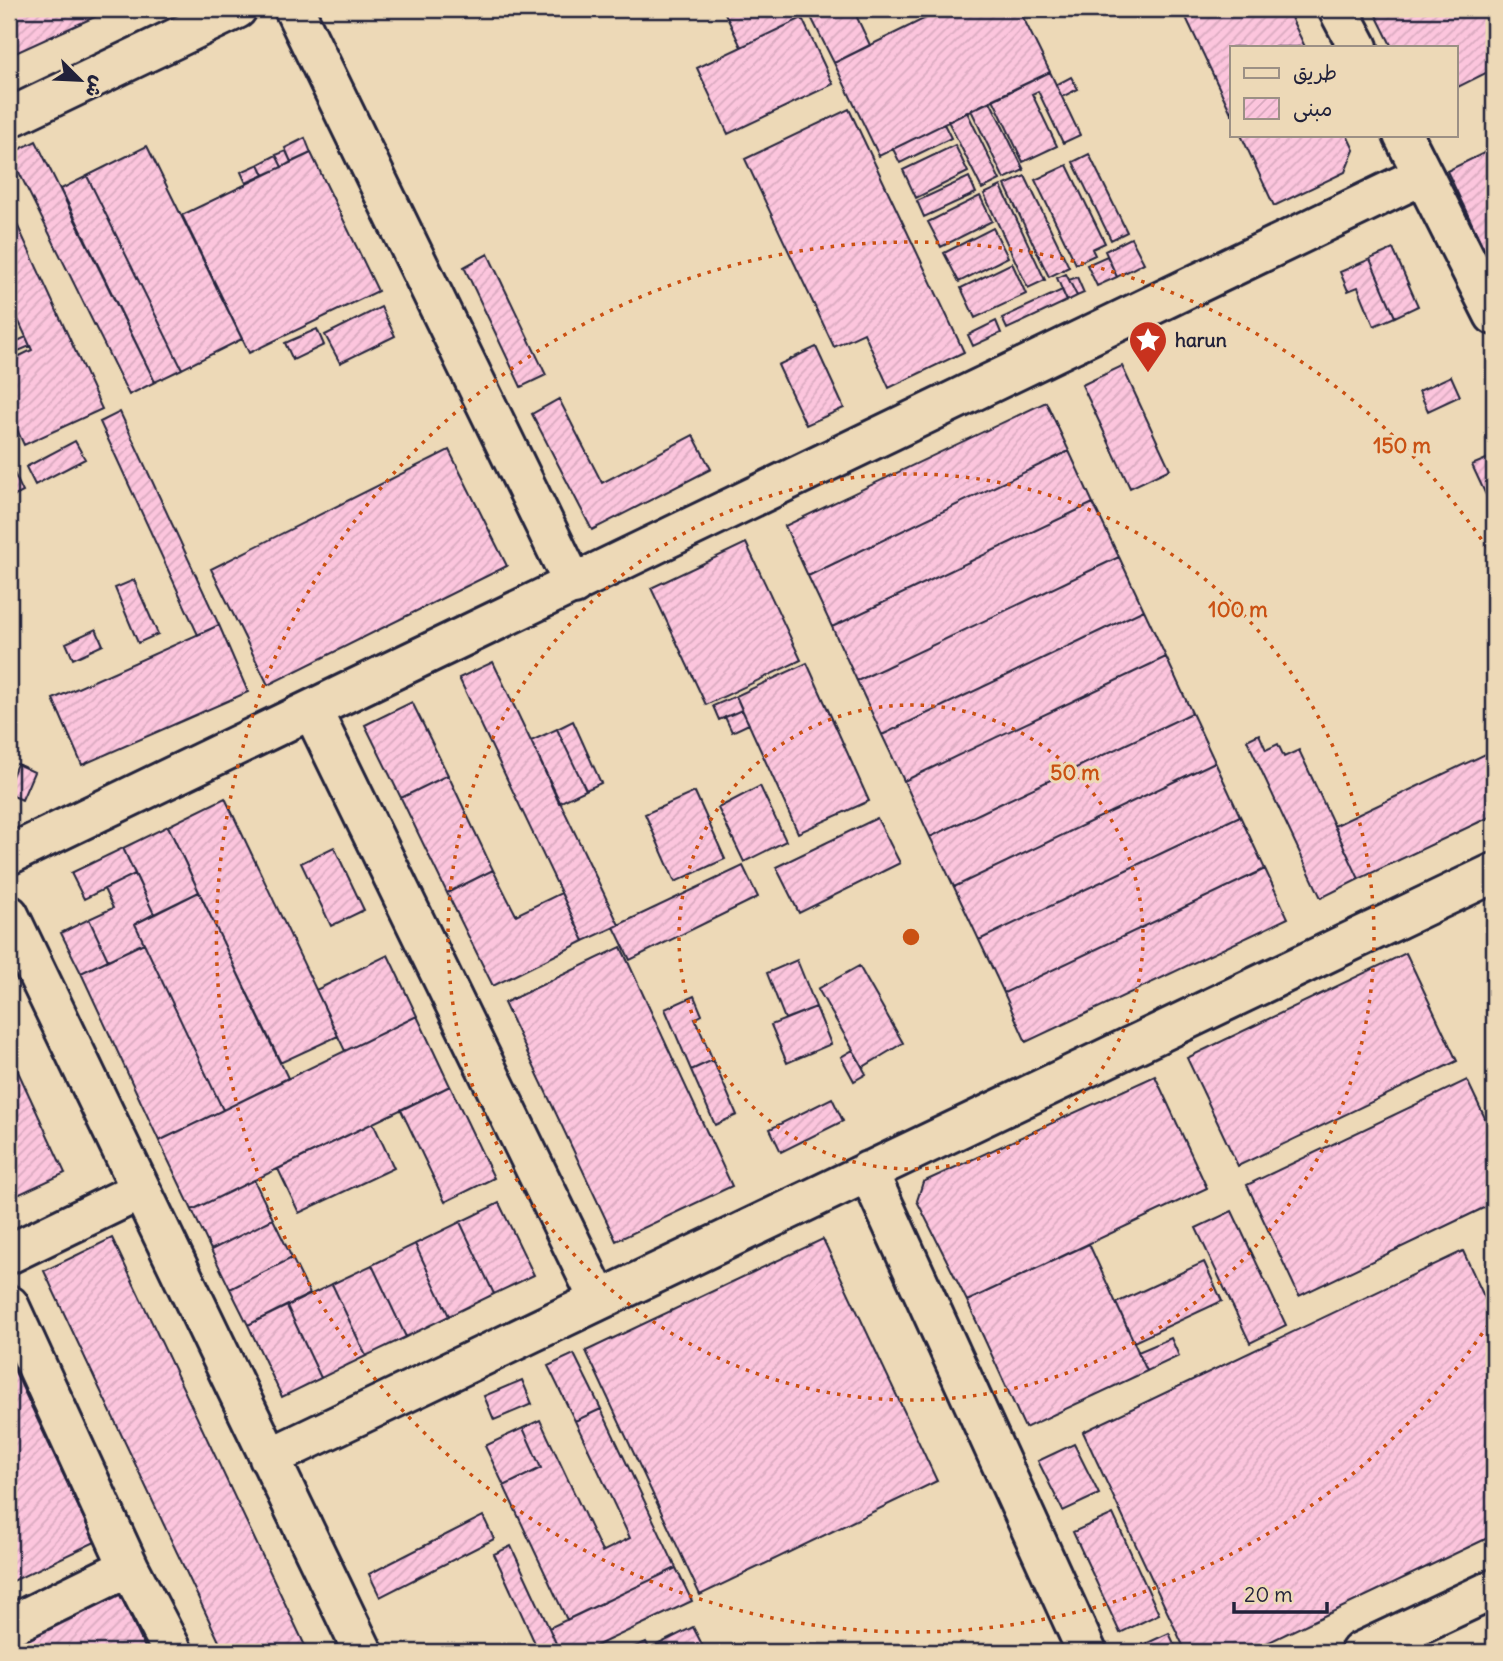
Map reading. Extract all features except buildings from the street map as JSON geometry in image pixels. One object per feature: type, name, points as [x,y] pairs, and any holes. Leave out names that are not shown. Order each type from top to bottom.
[{"type":"street","points":[[9,118],[237,9]]},
{"type":"street","points":[[294,9],[574,585]]},
{"type":"street","points":[[1338,9],[1357,46]]},
{"type":"street","points":[[1404,136],[1494,316]]},
{"type":"street","points":[[9,855],[1423,175]]},
{"type":"street","points":[[312,710],[599,1300]]},
{"type":"street","points":[[269,1458],[1494,873]]},
{"type":"street","points":[[9,915],[363,1652]]},
{"type":"street","points":[[868,1171],[1087,1652]]},
{"type":"street","points":[[9,1254],[141,1190]]},
{"type":"street","points":[[9,1305],[130,1567],[173,1652]]},
{"type":"street","points":[[9,1626],[130,1567]]},
{"type":"street","points":[[1380,1648],[1494,1588]]},
{"type":"place","name":"harun","points":[[1148,374]]}]
